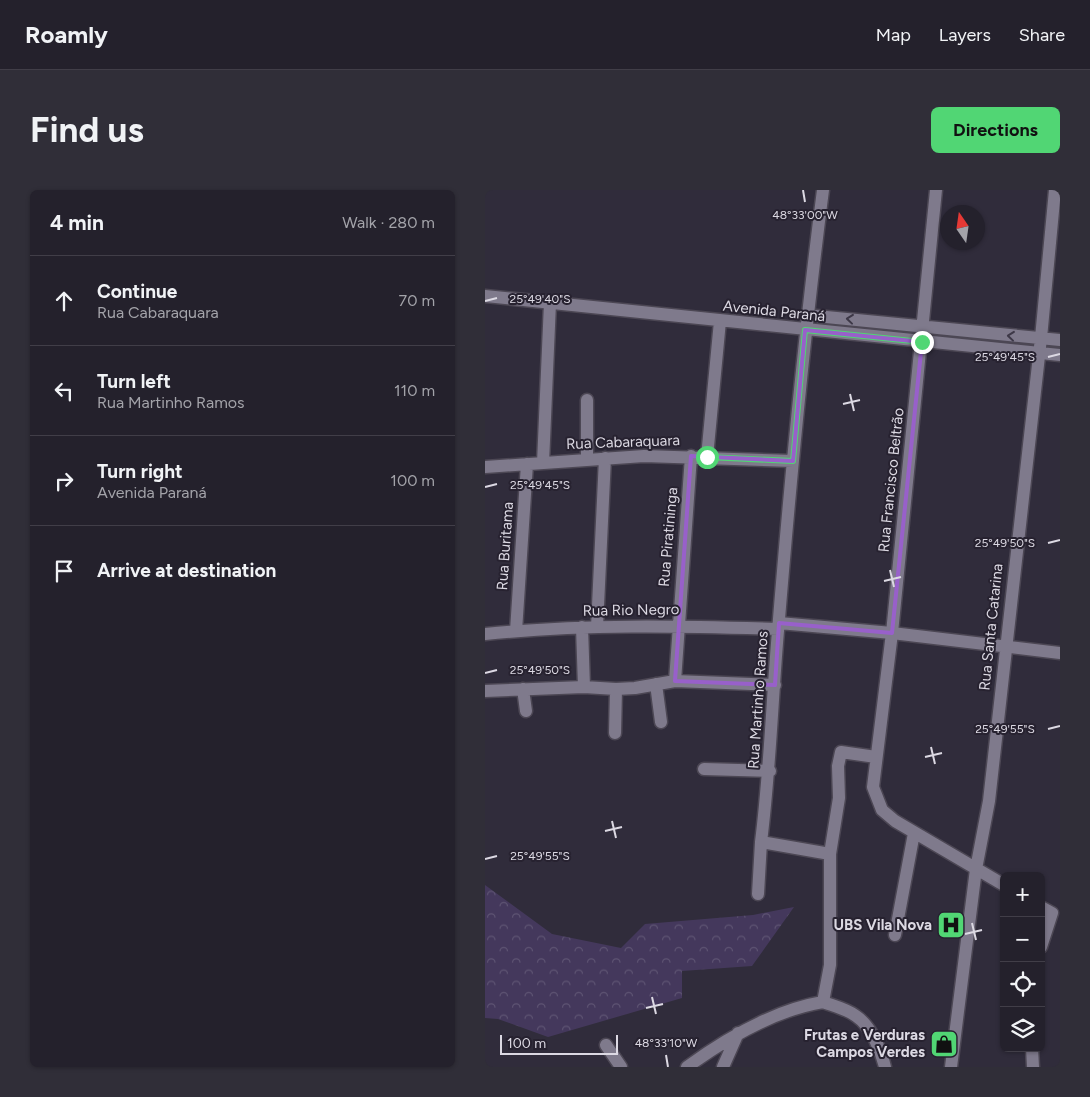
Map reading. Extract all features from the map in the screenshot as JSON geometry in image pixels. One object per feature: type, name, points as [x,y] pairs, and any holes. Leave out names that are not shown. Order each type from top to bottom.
[{"type":"street","name":"Rua Martinho Ramos","points":[[758,894],[761,842],[770,771],[779,626],[806,315],[823,190]]},
{"type":"street","name":"Rua Francisco Beltrão","points":[[936,190],[892,633],[873,787],[878,802],[887,815],[913,833],[1000,883]]},
{"type":"street","name":"Rua Santa Catarina","points":[[951,1067],[976,869],[987,817],[1041,338],[1055,190]]},
{"type":"street","name":"Avenida Paraná","points":[[485,296],[805,330],[922,333],[1060,340]]},
{"type":"street","points":[[543,463],[550,303]]},
{"type":"street","name":"Avenida Paraná","points":[[806,315],[1060,356]]},
{"type":"street","points":[[707,457],[720,321]]},
{"type":"street","points":[[587,400],[587,459]]},
{"type":"street","name":"Rua Cabaraquara","points":[[485,467],[605,458],[691,456],[793,461]]},
{"type":"street","name":"Rua Piratininga","points":[[675,681],[677,626],[691,456]]},
{"type":"street","points":[[597,627],[605,458]]},
{"type":"street","name":"Rua Buritama","points":[[516,630],[527,464]]},
{"type":"street","name":"Rua Rio Negro","points":[[485,634],[516,630],[582,627],[779,626],[892,633],[1060,653]]},
{"type":"street","points":[[582,627],[584,687]]},
{"type":"street","points":[[485,691],[584,687],[616,689],[675,681],[775,685]]},
{"type":"street","points":[[656,684],[661,722]]},
{"type":"street","points":[[523,689],[526,711]]},
{"type":"street","points":[[615,733],[616,689]]},
{"type":"street","points":[[823,1002],[830,965],[830,854],[839,798],[838,766],[841,752],[876,757]]},
{"type":"street","points":[[704,769],[770,771]]},
{"type":"street","points":[[895,935],[913,833]]},
{"type":"street","points":[[761,842],[830,854]]},
{"type":"street","points":[[687,1067],[738,1033],[790,1011],[823,1002],[856,1015],[862,1021],[879,1048],[885,1067]]},
{"type":"street","points":[[723,1067],[738,1033]]},
{"type":"street","points":[[606,1045],[621,1067]]},
{"type":"street","points":[[1032,1052],[1033,1067]]},
{"type":"highlighted area","points":[[805,330],[922,342],[892,633],[779,623],[775,685],[675,681],[691,456],[793,461]]},
{"type":"green space","points":[[485,885],[552,934],[621,948],[645,924],[753,915],[794,907],[752,966],[682,971],[682,998],[548,1037],[498,1019],[485,1018]]},
{"type":"place","name":"UBS Vila Nova","points":[[951,925]]},
{"type":"place","name":"Frutas e Verduras Campos Verdes","points":[[944,1044]]},
{"type":"route","points":[[707,457],[793,461],[805,330],[922,342]]}]
